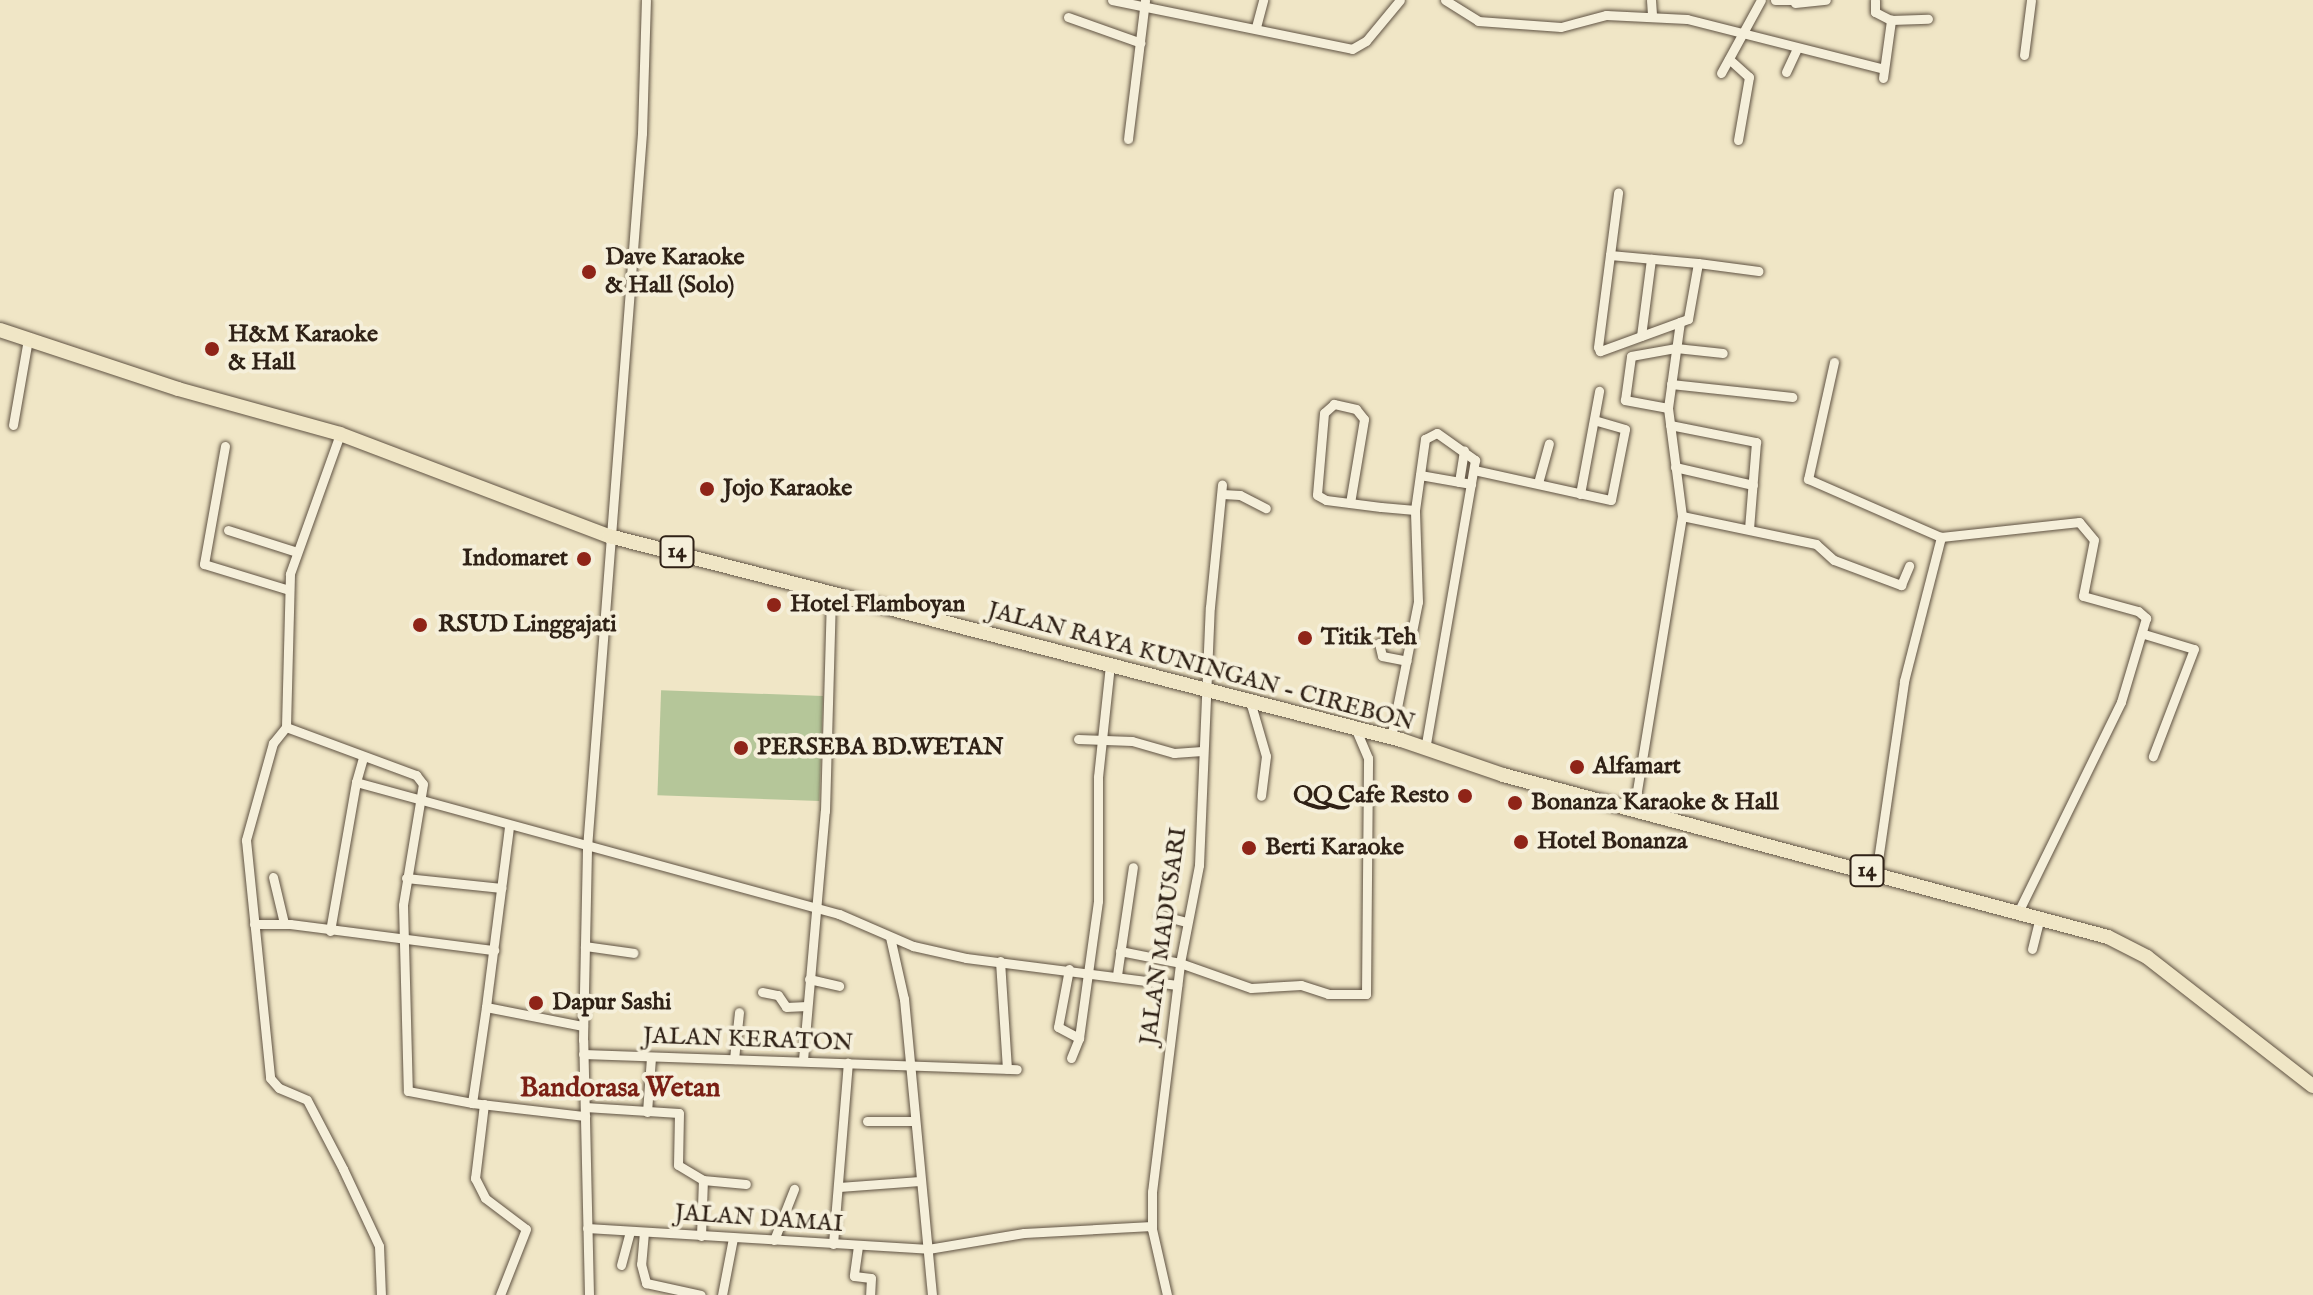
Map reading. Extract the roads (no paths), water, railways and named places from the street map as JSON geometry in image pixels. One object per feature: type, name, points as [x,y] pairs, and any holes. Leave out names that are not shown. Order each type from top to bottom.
[{"type":"highway","name":"JALAN RAYA KUNINGAN - CIREBON","points":[[0,330],[178,389],[340,434],[609,536],[1374,734],[2130,946],[2313,1086]]},
{"type":"street","points":[[589,1295],[583,1054],[587,848],[642,133],[646,0]]},
{"type":"street","points":[[1112,0],[1145,2],[1352,49],[1366,41],[1400,0]]},
{"type":"street","points":[[1256,27],[1263,0]]},
{"type":"street","points":[[1445,0],[1478,21],[1561,27],[1606,15],[1652,14],[1797,48],[1884,74],[1891,20]]},
{"type":"street","points":[[1651,0],[1652,14]]},
{"type":"street","points":[[1721,73],[1761,0]]},
{"type":"street","points":[[1775,0],[1826,0]]},
{"type":"street","points":[[1875,0],[1875,12],[1891,20],[1928,19]]},
{"type":"street","points":[[2024,55],[2031,0]]},
{"type":"street","points":[[1128,139],[1145,2]]},
{"type":"street","points":[[1068,17],[1141,43]]},
{"type":"street","points":[[1786,72],[1797,48]]},
{"type":"street","points":[[1729,59],[1749,77],[1738,140]]},
{"type":"street","points":[[1618,193],[1598,347],[1604,352],[1680,322],[1690,315],[1698,263]]},
{"type":"street","points":[[1610,255],[1758,271]]},
{"type":"street","points":[[1641,336],[1651,259]]},
{"type":"street","points":[[1634,809],[1682,516],[1668,408],[1680,322]]},
{"type":"street","points":[[13,425],[28,339]]},
{"type":"street","points":[[1668,408],[1625,400],[1631,356],[1676,348],[1723,353]]},
{"type":"street","points":[[1834,362],[1807,478],[1941,537],[2079,522],[2094,540],[2083,596],[2142,613],[2144,634],[2121,702],[2017,914]]},
{"type":"street","points":[[1671,384],[1792,397]]},
{"type":"street","points":[[1580,494],[1599,391]]},
{"type":"street","points":[[1350,503],[1364,419],[1356,409],[1334,404],[1324,413],[1314,483],[1320,498],[1350,503],[1415,510]]},
{"type":"street","points":[[1474,470],[1608,501],[1613,496],[1625,427],[1594,420]]},
{"type":"street","points":[[1670,425],[1756,442],[1749,529]]},
{"type":"street","points":[[1120,951],[1180,963],[1251,988],[1301,985],[1328,994],[1366,994],[1368,758],[1374,734],[1407,661],[1418,602],[1415,510],[1428,435],[1437,433],[1472,455],[1474,470],[1425,748]]},
{"type":"street","points":[[340,434],[297,552],[289,590],[286,727],[273,743],[246,840],[270,1078],[279,1088],[307,1100],[343,1169],[379,1246],[381,1295]]},
{"type":"street","points":[[1538,483],[1549,443]]},
{"type":"street","points":[[225,446],[203,563],[289,590]]},
{"type":"street","points":[[1459,482],[1464,450]]},
{"type":"street","points":[[1675,467],[1753,485]]},
{"type":"street","points":[[1420,475],[1471,484]]},
{"type":"street","name":"JALAN MADUSARI","points":[[1167,1295],[1152,1226],[1177,985],[1199,865],[1202,751],[1222,490],[1266,508]]},
{"type":"street","points":[[1682,516],[1816,544],[1834,560],[1901,585],[1909,566]]},
{"type":"street","points":[[228,530],[297,552]]},
{"type":"street","points":[[1876,874],[1904,681],[1941,537]]},
{"type":"street","points":[[803,1060],[817,908],[831,594]]},
{"type":"street","points":[[2144,634],[2194,649],[2153,756]]},
{"type":"street","points":[[1379,643],[1382,656],[1407,661]]},
{"type":"street","points":[[1071,1058],[1079,1038],[1098,901],[1103,741],[1110,665]]},
{"type":"street","points":[[1250,701],[1266,756],[1261,796]]},
{"type":"street","points":[[286,727],[363,758],[416,775],[423,784],[423,799],[406,878],[402,937],[408,1091],[472,1103],[682,1116],[678,1165],[703,1180],[746,1184]]},
{"type":"street","points":[[1078,739],[1132,741],[1174,753],[1202,751]]},
{"type":"street","points":[[330,931],[363,758]]},
{"type":"street","points":[[356,782],[423,799],[509,827],[817,908],[890,937],[939,952],[1177,985]]},
{"type":"street","points":[[472,1103],[509,827]]},
{"type":"street","points":[[1117,975],[1133,867]]},
{"type":"street","points":[[273,877],[284,923]]},
{"type":"street","points":[[406,878],[501,888]]},
{"type":"street","points":[[1160,915],[1187,922]]},
{"type":"street","points":[[2032,949],[2039,921]]},
{"type":"street","points":[[254,924],[284,923],[494,950]]},
{"type":"street","points":[[890,937],[910,1067],[932,1295]]},
{"type":"street","points":[[585,946],[634,953]]},
{"type":"street","name":"JALAN KERATON","points":[[583,1054],[1012,1069],[1000,961]]},
{"type":"street","points":[[1069,969],[1058,1027],[1079,1038]]},
{"type":"street","points":[[809,979],[839,986]]},
{"type":"street","points":[[762,992],[778,995],[786,1007],[807,1006]]},
{"type":"street","points":[[486,1007],[583,1026]]},
{"type":"street","points":[[734,1059],[739,1012]]},
{"type":"street","points":[[647,1112],[651,1057]]},
{"type":"street","points":[[833,1244],[848,1063]]},
{"type":"street","points":[[484,1104],[475,1178],[485,1198],[526,1229],[500,1295]]},
{"type":"street","points":[[867,1121],[914,1121]]},
{"type":"street","points":[[701,1236],[703,1180]]},
{"type":"street","points":[[839,1187],[920,1181]]},
{"type":"street","points":[[774,1240],[794,1189]]},
{"type":"street","name":"JALAN DAMAI","points":[[587,1228],[928,1249],[1024,1233],[1152,1226]]},
{"type":"street","points":[[621,1265],[630,1231]]},
{"type":"street","points":[[644,1232],[641,1264],[646,1283],[701,1295]]},
{"type":"street","points":[[722,1295],[733,1238]]},
{"type":"street","points":[[858,1246],[854,1276],[871,1278],[870,1295]]},
{"type":"place","name":"Dave Karaoke & Hall (Solo)","points":[[589,272]]},
{"type":"place","name":"H&M Karaoke & Hall","points":[[212,349]]},
{"type":"place","name":"Jojo Karaoke","points":[[707,489]]},
{"type":"place","name":"Indomaret","points":[[584,559]]},
{"type":"place","name":"Hotel Flamboyan","points":[[774,605]]},
{"type":"place","name":"RSUD Linggajati","points":[[420,625]]},
{"type":"place","name":"Titik Teh","points":[[1305,638]]},
{"type":"place","name":"PERSEBA BD.WETAN","points":[[741,748]]},
{"type":"place","name":"Alfamart","points":[[1577,767]]},
{"type":"place","name":"QQ Cafe Resto","points":[[1465,796]]},
{"type":"place","name":"Bonanza Karaoke & Hall","points":[[1515,803]]},
{"type":"place","name":"Hotel Bonanza","points":[[1521,842]]},
{"type":"place","name":"Berti Karaoke","points":[[1249,848]]},
{"type":"place","name":"Dapur Sashi","points":[[536,1003]]},
{"type":"district","name":"Bandorasa Wetan","points":[[620,1089]]}]
